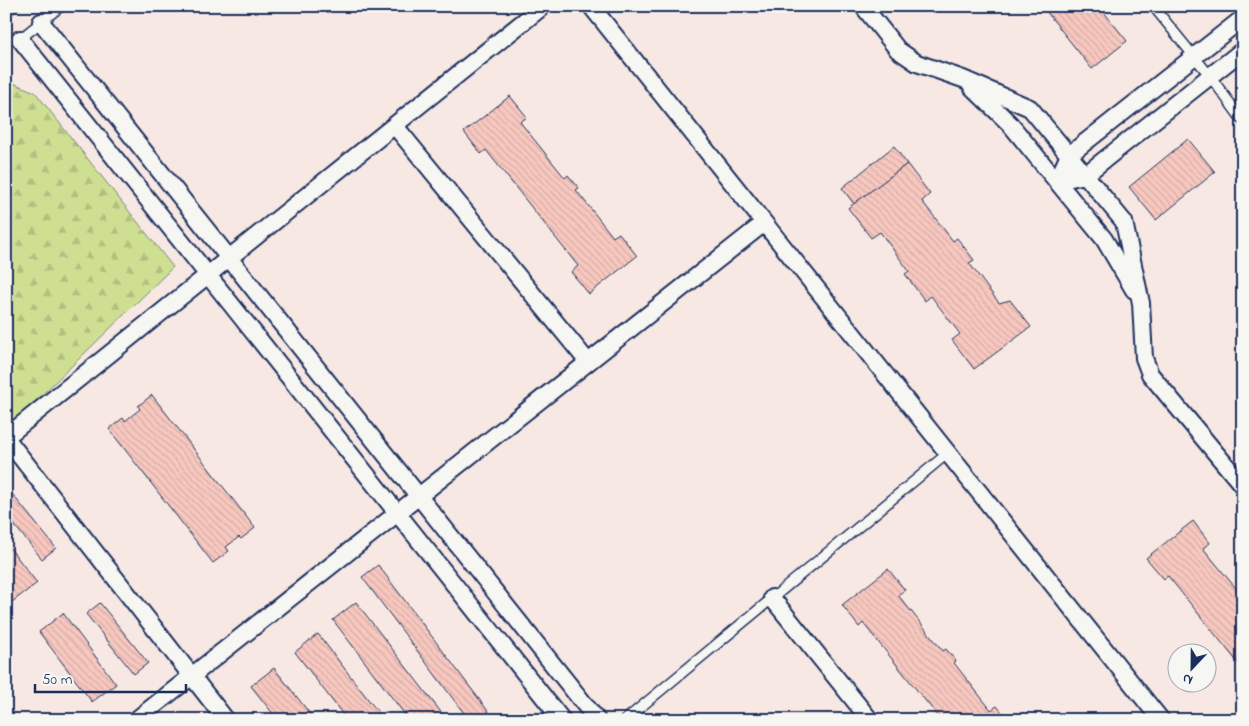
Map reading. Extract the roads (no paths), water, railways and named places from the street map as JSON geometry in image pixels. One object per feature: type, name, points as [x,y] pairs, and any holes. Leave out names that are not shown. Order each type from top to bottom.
[{"type":"street","points":[[226,720],[6,437],[543,6]]},
{"type":"street","points":[[591,6],[1160,720]]},
{"type":"street","points":[[863,6],[898,50],[917,63],[963,79],[1030,108],[1124,222],[1141,303],[1144,358],[1150,374],[1243,486]]},
{"type":"street","points":[[1057,181],[1069,155],[1243,18]]},
{"type":"street","points":[[41,22],[597,720]]},
{"type":"street","points":[[20,39],[562,720]]},
{"type":"street","points":[[1057,181],[1085,175],[1243,50]]},
{"type":"street","points":[[963,79],[1010,124],[1104,239],[1141,303]]},
{"type":"street","points":[[394,126],[588,362]]},
{"type":"street","points":[[136,720],[764,223]]},
{"type":"street","points":[[772,598],[870,720]]},
{"type":"lane","points":[[20,39],[61,6]]},
{"type":"lane","points":[[1153,6],[1210,76],[1243,121]]},
{"type":"lane","points":[[624,720],[948,453]]}]
